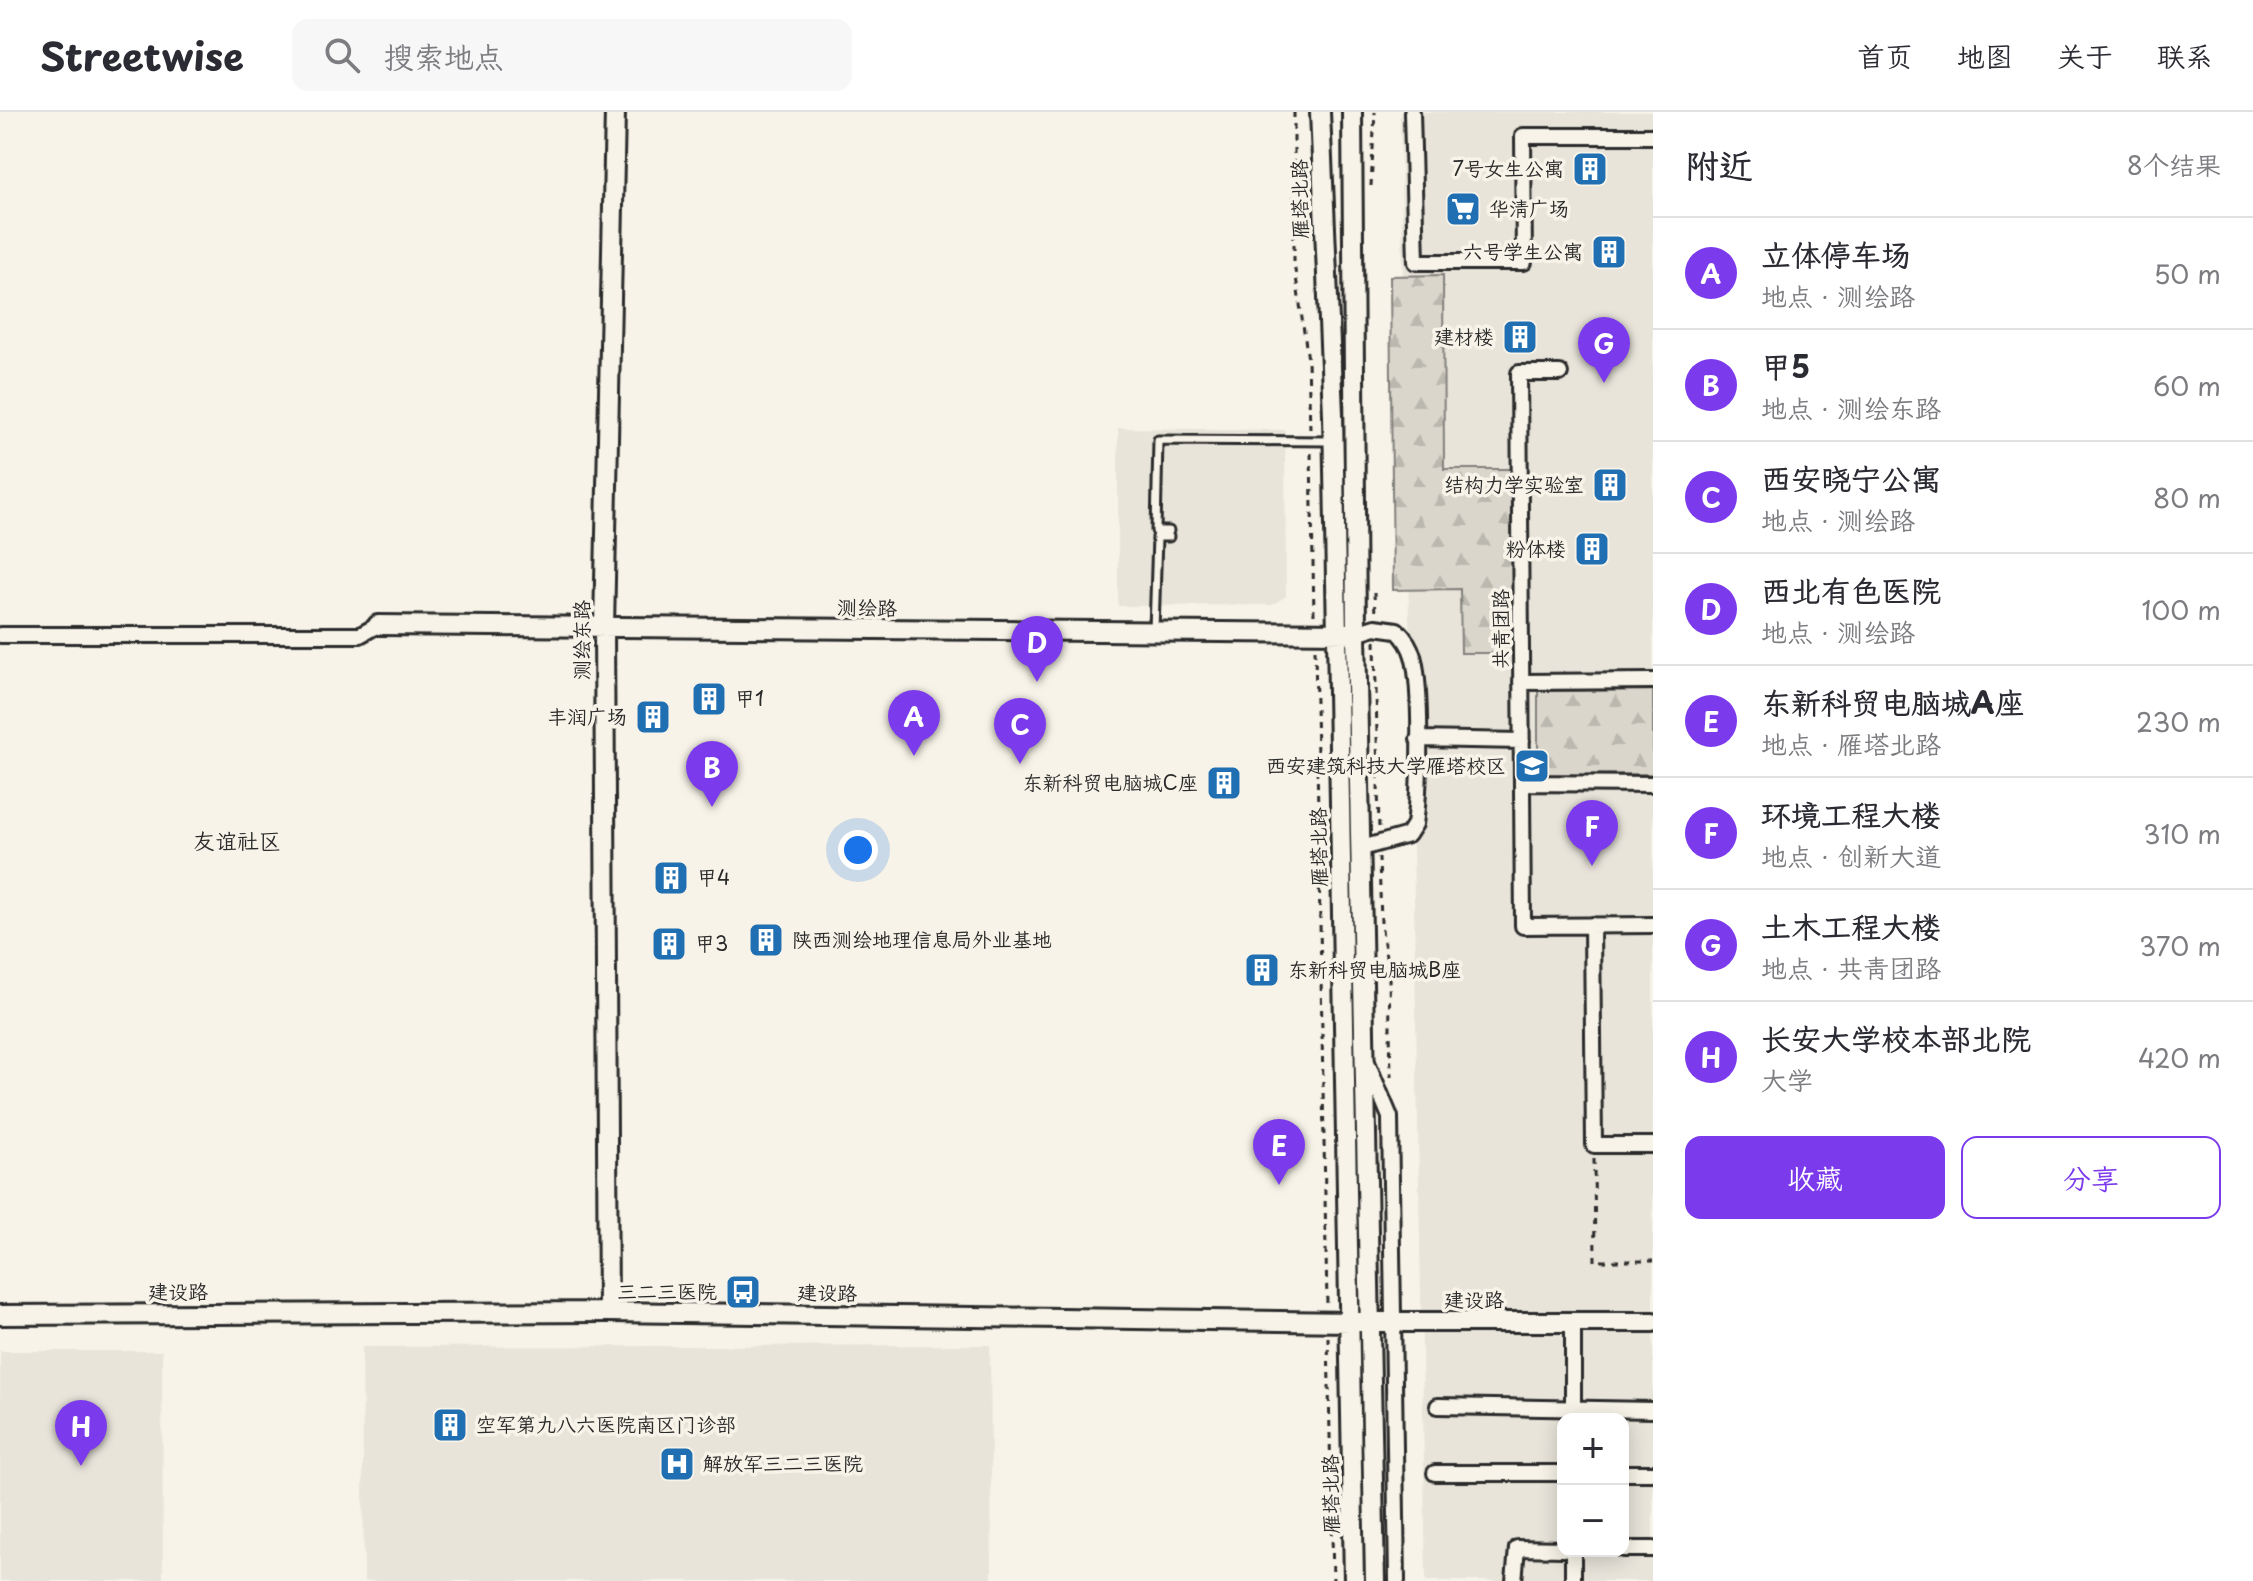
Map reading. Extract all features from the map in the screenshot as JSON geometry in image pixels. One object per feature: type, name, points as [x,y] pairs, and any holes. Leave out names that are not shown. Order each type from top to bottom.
[{"type":"street","name":"测绘东路","points":[[608,1312],[604,627],[615,112]]},
{"type":"street","name":"雁塔北路","points":[[1320,112],[1333,441],[1352,1322],[1354,1581]]},
{"type":"street","points":[[1352,112],[1356,633],[1375,1581]]},
{"type":"street","points":[[1412,112],[1416,262],[1524,262],[1523,136],[1653,136]]},
{"type":"street","name":"共青团路","points":[[1560,373],[1519,373],[1523,926],[1592,925]]},
{"type":"street","name":"测绘路","points":[[378,625],[1356,633]]},
{"type":"street","points":[[0,635],[360,635],[378,625]]},
{"type":"street","points":[[1356,633],[1375,627],[1397,630],[1406,640],[1415,668],[1418,739],[1415,824],[1408,835],[1362,848]]},
{"type":"street","points":[[1521,682],[1653,681]]},
{"type":"street","points":[[1418,739],[1522,741]]},
{"type":"street","points":[[1522,783],[1653,784]]},
{"type":"street","points":[[1653,925],[1592,925],[1594,1145],[1653,1145]]},
{"type":"street","points":[[1364,1055],[1390,1117],[1397,1581]]},
{"type":"street","name":"建设路","points":[[0,1315],[608,1312],[1328,1322],[1653,1322]]},
{"type":"street","points":[[1573,1322],[1573,1413]]},
{"type":"street","points":[[1438,1406],[1557,1413]]},
{"type":"street","points":[[1593,1413],[1653,1410]]},
{"type":"street","points":[[1435,1473],[1557,1473]]},
{"type":"street","points":[[1629,1473],[1653,1473]]},
{"type":"street","points":[[1514,1581],[1517,1548],[1557,1549]]},
{"type":"street","points":[[1629,1549],[1653,1549]]},
{"type":"street","points":[[1573,1557],[1573,1581]]},
{"type":"lane","points":[[1154,632],[1157,537],[1169,534],[1156,531],[1158,440],[1333,441]]},
{"type":"path","points":[[1294,112],[1294,263],[1308,360],[1310,436]]},
{"type":"path","points":[[1311,451],[1333,1581]]},
{"type":"path","points":[[1594,1145],[1595,1261],[1653,1261]]},
{"type":"shaded area","name":"西安建筑科技大学雁塔校区","points":[[1400,112],[1653,112],[1653,1581],[1426,1581]]},
{"type":"shaded area","points":[[1118,428],[1285,430],[1286,596],[1272,605],[1118,606]]},
{"type":"shaded area","name":"解放军三二三医院","points":[[990,1345],[992,1581],[364,1581],[362,1347]]},
{"type":"shaded area","points":[[0,1351],[162,1351],[163,1581],[0,1581]]},
{"type":"green space","points":[[1443,275],[1444,469],[1521,469],[1523,653],[1461,653],[1460,589],[1393,590],[1390,276]]},
{"type":"green space","points":[[1653,690],[1653,774],[1538,775],[1538,691]]},
{"type":"place","name":"7号女生公寓","points":[[1590,169]]},
{"type":"place","name":"华清广场","points":[[1463,209]]},
{"type":"place","name":"六号学生公寓","points":[[1609,252]]},
{"type":"place","name":"建材楼","points":[[1520,337]]},
{"type":"place","name":"土木工程大楼","points":[[1604,383]]},
{"type":"place","name":"结构力学实验室","points":[[1610,485]]},
{"type":"place","name":"粉体楼","points":[[1592,549]]},
{"type":"place","name":"西北有色医院","points":[[1037,682]]},
{"type":"place","name":"甲1","points":[[709,699]]},
{"type":"place","name":"丰润广场","points":[[653,717]]},
{"type":"place","name":"立体停车场","points":[[914,756]]},
{"type":"place","name":"西安晓宁公寓","points":[[1020,764]]},
{"type":"place","name":"西安建筑科技大学雁塔校区","points":[[1532,766]]},
{"type":"place","name":"东新科贸电脑城C座","points":[[1224,783]]},
{"type":"place","name":"甲5","points":[[712,807]]},
{"type":"place","name":"环境工程大楼","points":[[1592,866]]},
{"type":"place","name":"甲4","points":[[671,878]]},
{"type":"place","name":"陕西测绘地理信息局外业基地","points":[[766,940]]},
{"type":"place","name":"甲3","points":[[669,944]]},
{"type":"place","name":"东新科贸电脑城B座","points":[[1262,970]]},
{"type":"place","name":"东新科贸电脑城A座","points":[[1279,1185]]},
{"type":"place","name":"三二三医院","points":[[743,1292]]},
{"type":"place","name":"空军第九八六医院南区门诊部","points":[[450,1425]]},
{"type":"place","name":"解放军三二三医院","points":[[677,1464]]},
{"type":"place","name":"长安大学校本部北院","points":[[81,1466]]},
{"type":"district","name":"友谊社区","points":[[237,841]]}]
